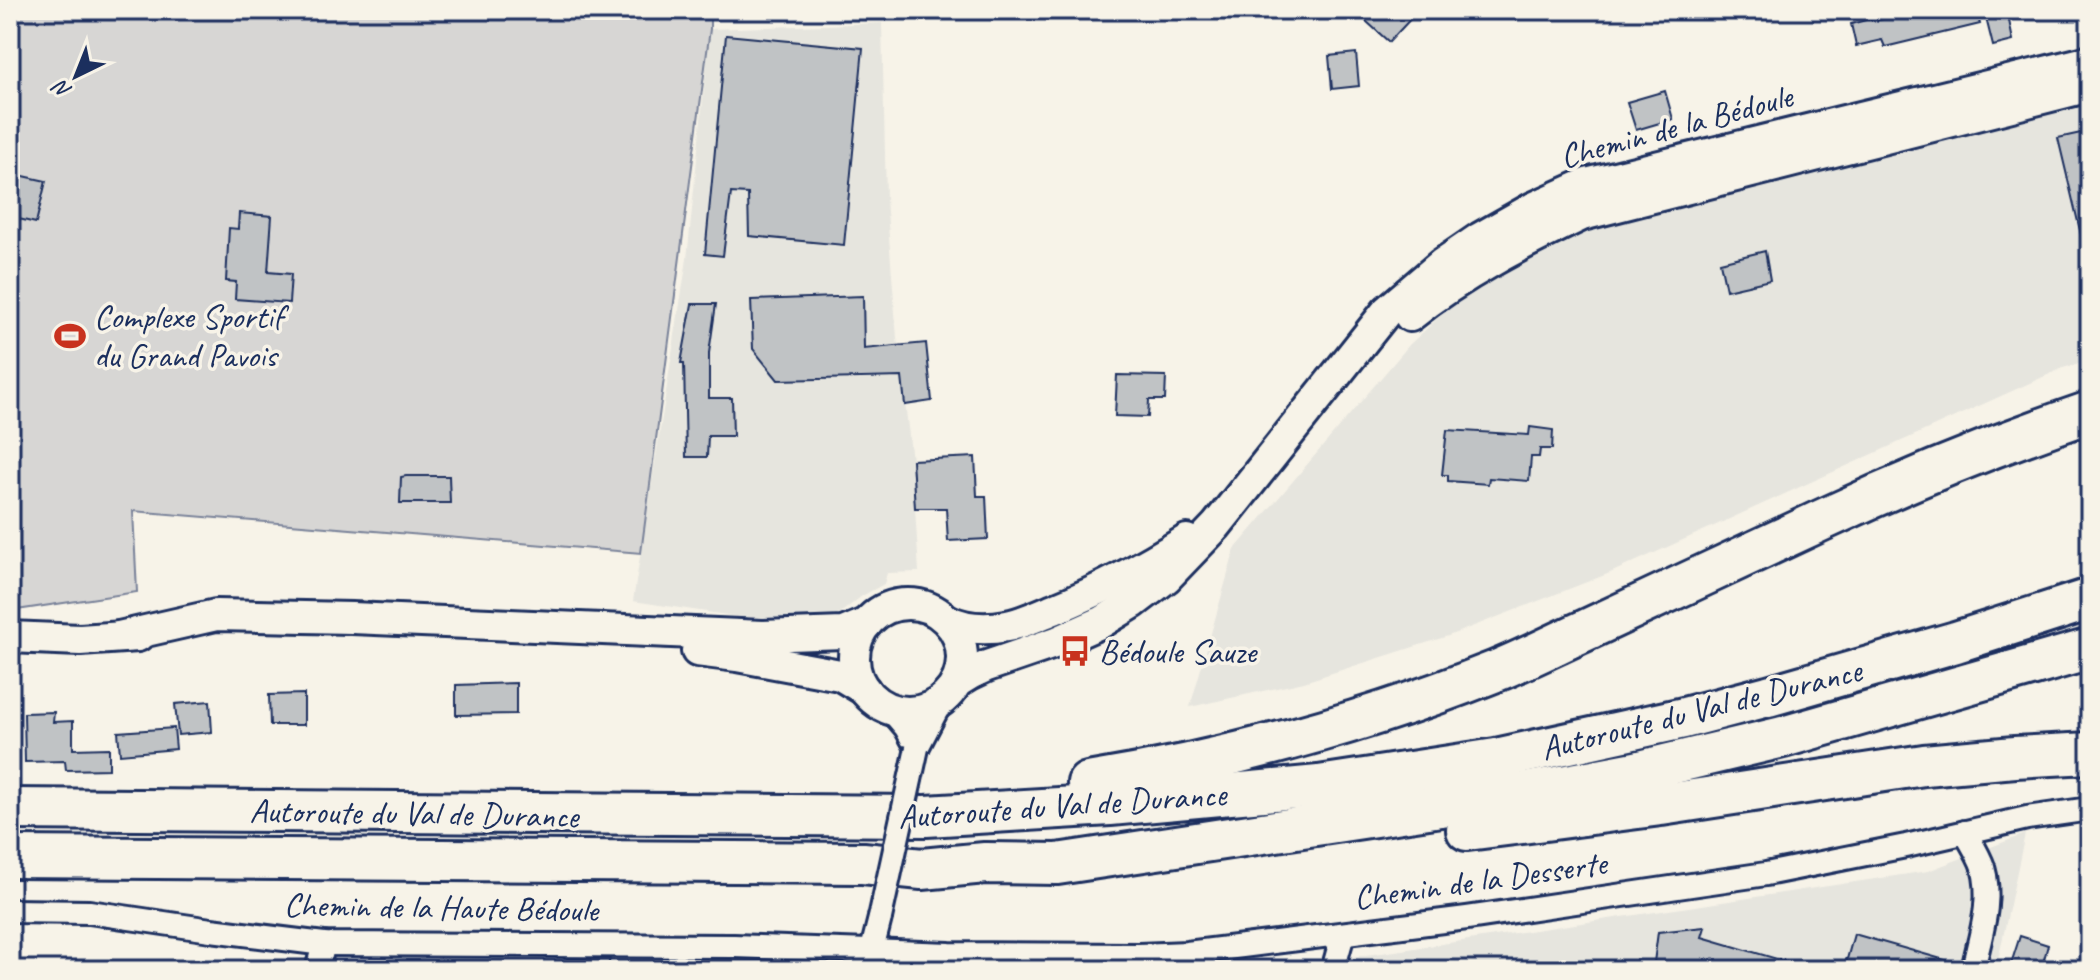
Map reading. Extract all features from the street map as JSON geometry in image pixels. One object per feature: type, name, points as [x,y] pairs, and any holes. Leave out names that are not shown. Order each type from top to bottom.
[{"type":"highway","points":[[329,812],[931,799],[1050,789],[1160,771],[1237,754],[1390,711],[1499,670],[1821,520],[2011,440],[2090,412]]},
{"type":"highway","name":"Autoroute du Val de Durance","points":[[10,809],[926,816],[1110,805],[1319,786],[1496,759],[1684,718],[1956,642],[2090,599]]},
{"type":"highway","name":"Autoroute du Val de Durance","points":[[10,857],[818,862],[922,869],[985,863],[1057,864],[1514,795],[1636,772],[1783,737],[2090,649]]},
{"type":"highway","points":[[1057,864],[1272,857],[1661,805],[1924,765],[2090,753]]},
{"type":"street","name":"Chemin de la Bédoule","points":[[949,691],[970,674],[987,666],[1057,642],[1102,622],[1166,578],[1235,503],[1387,311],[1442,264],[1533,208],[1586,184],[2090,61]]},
{"type":"street","name":"Chemin de la Bédoule","points":[[1339,371],[1431,299],[1516,246],[1582,215],[2090,86]]},
{"type":"street","name":"Chemin de la Bédoule","points":[[947,620],[960,627],[1008,626],[1073,602],[1154,561],[1235,503]]},
{"type":"street","points":[[10,637],[80,640],[119,637],[216,615],[763,636],[843,633],[867,623],[884,610],[904,604],[919,605],[947,620],[962,649],[962,666],[917,748],[870,960]]},
{"type":"street","points":[[424,621],[737,656],[840,675],[902,712],[929,708],[949,691]]},
{"type":"street","points":[[867,623],[858,638],[854,656],[857,674],[906,728],[917,748]]},
{"type":"street","points":[[10,656],[80,640]]},
{"type":"street","name":"Chemin de la Desserte","points":[[870,960],[950,954],[1136,962],[1766,874],[2027,818],[2090,809]]},
{"type":"street","points":[[1965,832],[1982,864],[1987,885],[1987,905],[1973,970]]},
{"type":"street","name":"Chemin de la Haute Bédoule","points":[[10,911],[89,912],[324,944],[734,946],[870,960]]},
{"type":"street","points":[[1333,970],[1343,934]]},
{"type":"street","points":[[317,970],[324,944]]},
{"type":"shaded area","points":[[10,10],[710,10],[641,553],[133,511],[137,592],[10,611]]},
{"type":"shaded area","points":[[882,23],[886,199],[897,338],[912,460],[919,572],[887,573],[884,584],[862,596],[834,618],[740,617],[633,601],[687,259],[710,29]]},
{"type":"shaded area","points":[[2090,102],[2090,360],[2063,368],[1610,573],[1448,636],[1304,682],[1190,707],[1235,549],[1410,344],[1463,295],[1530,255],[1602,221]]},
{"type":"shaded area","points":[[2025,834],[1996,970],[1238,970],[1382,953],[1928,871]]},
{"type":"building","points":[[1354,10],[1392,10],[1416,13],[1389,42]]},
{"type":"building","points":[[1958,10],[1976,10],[1980,24],[1885,47],[1882,40],[1856,46],[1851,24],[1921,11],[1923,18]]},
{"type":"building","points":[[1984,10],[2007,10],[2013,41],[1993,46]]},
{"type":"building","points":[[726,35],[863,48],[844,245],[749,236],[748,194],[731,193],[723,256],[705,254]]},
{"type":"building","points":[[1356,53],[1359,86],[1332,89],[1329,56]]},
{"type":"building","points":[[1665,91],[1673,119],[1636,130],[1627,102]]},
{"type":"building","points":[[2090,131],[2090,238],[2082,239],[2058,138]]},
{"type":"building","points":[[10,173],[46,181],[36,223],[10,217]]},
{"type":"building","points":[[239,213],[272,216],[268,272],[291,274],[289,303],[235,299],[236,282],[226,281],[229,228],[238,229]]},
{"type":"building","points":[[1765,251],[1770,280],[1726,290],[1720,262]]},
{"type":"building","points":[[863,296],[864,349],[926,343],[932,401],[905,405],[902,377],[778,380],[753,349],[751,300]]},
{"type":"building","points":[[692,304],[716,304],[709,353],[709,398],[732,398],[733,436],[708,436],[707,457],[686,457],[684,363],[681,363]]},
{"type":"building","points":[[1117,375],[1166,376],[1165,400],[1149,400],[1148,417],[1115,416]]},
{"type":"building","points":[[1530,427],[1553,430],[1552,449],[1540,449],[1539,457],[1531,457],[1529,481],[1489,478],[1488,484],[1448,481],[1448,475],[1442,475],[1447,430],[1529,435]]},
{"type":"building","points":[[975,457],[977,496],[986,496],[988,539],[948,541],[946,508],[915,508],[912,460]]},
{"type":"building","points":[[449,476],[450,503],[400,503],[401,477]]},
{"type":"building","points":[[516,683],[516,714],[456,715],[456,685]]},
{"type":"building","points":[[304,694],[304,725],[270,725],[269,695]]},
{"type":"building","points":[[210,701],[212,732],[178,735],[175,704]]},
{"type":"building","points":[[54,712],[53,722],[73,721],[73,749],[109,748],[109,769],[66,770],[65,761],[25,762],[24,713]]},
{"type":"building","points":[[174,728],[176,749],[120,754],[118,732]]},
{"type":"building","points":[[1705,927],[1702,937],[1794,964],[1793,970],[1653,970],[1658,932]]},
{"type":"building","points":[[1854,934],[1959,964],[1958,970],[1844,970]]},
{"type":"building","points":[[2020,936],[2048,945],[2041,970],[2009,970]]},
{"type":"building","points":[[567,959],[610,959],[606,970],[563,970]]},
{"type":"place","name":"Complexe Sportif du Grand Pavois","points":[[70,336]]},
{"type":"place","name":"Bédoule Sauze","points":[[1075,651]]}]
